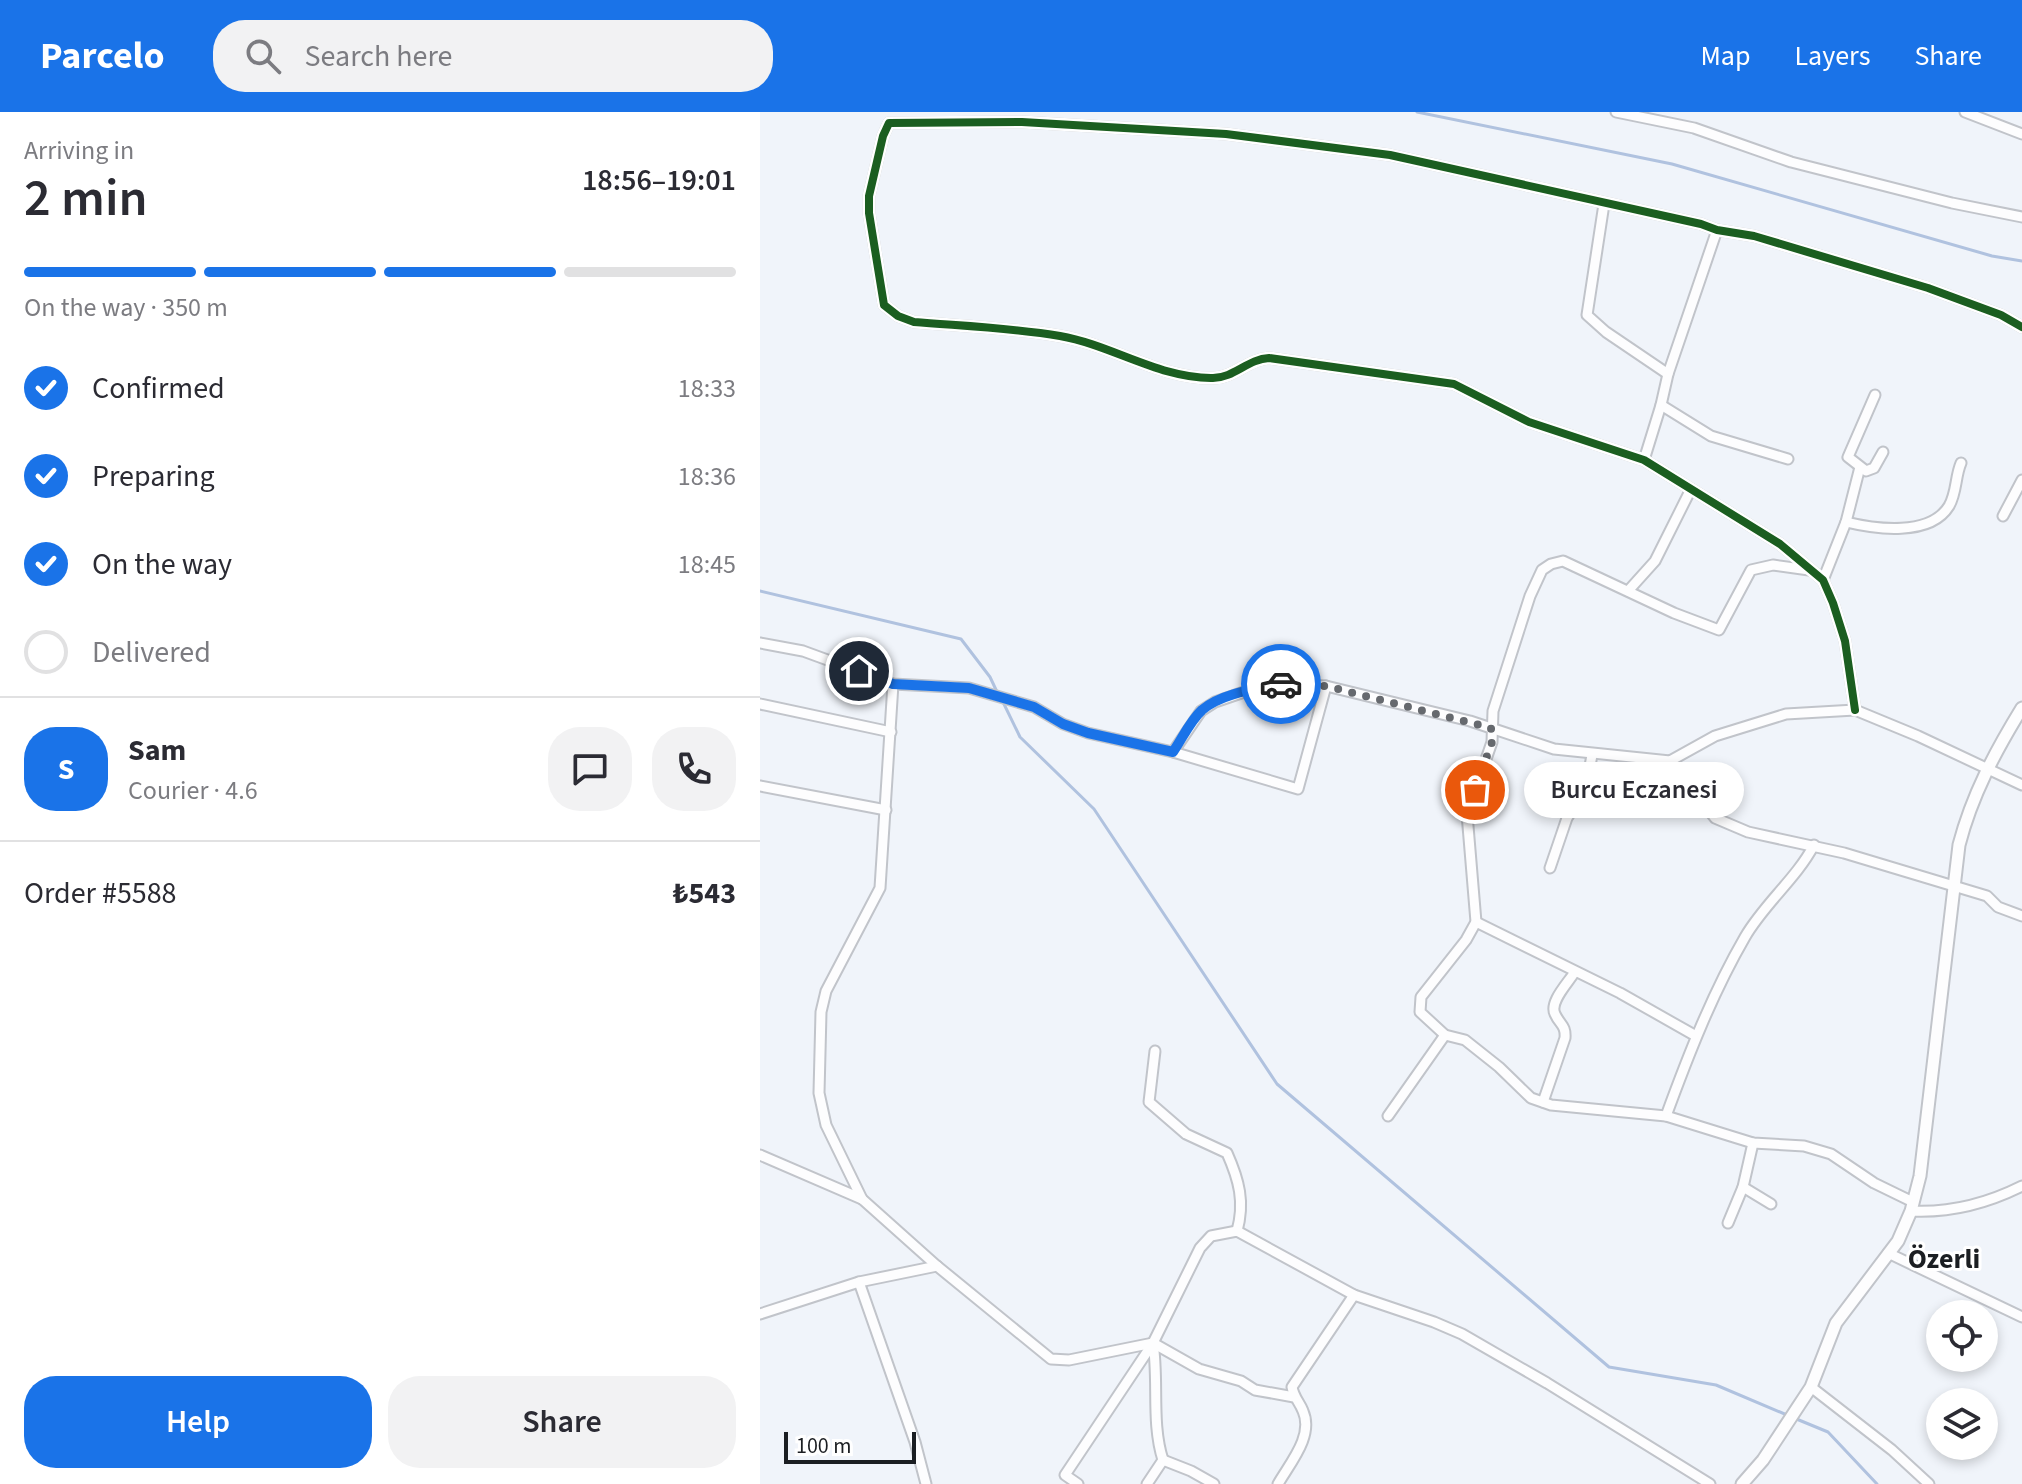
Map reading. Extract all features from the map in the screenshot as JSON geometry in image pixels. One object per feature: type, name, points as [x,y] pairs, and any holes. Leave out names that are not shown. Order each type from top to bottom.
[{"type":"street","points":[[1616,112],[1694,128],[1806,166],[1952,203],[2022,217]]},
{"type":"street","points":[[1965,112],[2022,134]]},
{"type":"street","points":[[1855,710],[1845,641],[1823,580],[1780,544],[1644,460],[1529,422],[1454,384],[1269,358],[1256,358],[1231,374],[1211,379],[1155,367],[1094,344],[1060,336],[914,322],[898,316],[884,305],[869,213],[869,196],[883,136],[889,123],[1022,122],[1226,134],[1390,155],[1754,236],[1928,288],[2001,315],[2022,327]]},
{"type":"street","points":[[1604,204],[1587,315],[1606,332],[1668,374]]},
{"type":"street","points":[[1644,460],[1668,374],[1717,230]]},
{"type":"street","points":[[1875,395],[1848,457],[1866,471],[1874,468],[1883,452]]},
{"type":"street","points":[[1661,405],[1711,436],[1788,459]]},
{"type":"street","points":[[1846,522],[1877,529],[1901,529],[1939,517],[1948,508],[1961,463]]},
{"type":"street","points":[[1823,580],[1846,522],[1860,467]]},
{"type":"street","points":[[2003,516],[2022,480]]},
{"type":"street","points":[[1628,591],[1655,561],[1691,489]]},
{"type":"street","points":[[1811,570],[1773,565],[1751,570],[1719,630],[1563,561],[1542,570],[1493,711],[1492,742],[1467,814],[1476,922],[1466,940],[1421,997],[1420,1012],[1445,1035],[1465,1040],[1531,1098],[1543,1102],[1666,1116],[1753,1143],[1804,1146],[1831,1154],[1912,1206],[1933,1212],[1964,1207],[2022,1186]]},
{"type":"street","points":[[760,643],[803,651],[893,684],[969,688],[1034,707],[1063,724],[1088,733],[1173,752],[1298,789],[1326,686]]},
{"type":"street","points":[[862,1199],[823,1114],[819,1093],[821,1012],[826,991],[880,888],[893,684]]},
{"type":"street","points":[[1173,752],[1201,711],[1215,702],[1247,691],[1283,684],[1326,686],[1491,728],[1554,749],[1670,761],[1715,736],[1786,714],[1855,710],[2022,785]]},
{"type":"street","points":[[760,704],[891,732]]},
{"type":"street","points":[[1752,1484],[1763,1460],[1811,1387],[1836,1323],[1898,1241],[1912,1206],[1920,1176],[1959,845],[1968,811],[1986,769],[2019,713]]},
{"type":"street","points":[[1550,868],[1567,818],[1586,788],[1592,755]]},
{"type":"street","points":[[1670,761],[1715,818],[1748,832],[1814,845],[1987,896],[1998,907],[2022,916]]},
{"type":"street","points":[[760,786],[886,810]]},
{"type":"street","points":[[1666,1116],[1696,1036],[1746,935],[1803,865],[1814,845]]},
{"type":"street","points":[[1476,922],[1574,973],[1620,993],[1696,1036]]},
{"type":"street","points":[[1543,1102],[1565,1038],[1564,1026],[1554,1014],[1554,1003],[1574,973]]},
{"type":"street","points":[[1388,1116],[1445,1035]]},
{"type":"street","points":[[1155,1051],[1149,1102],[1186,1134],[1227,1153],[1237,1174],[1241,1196],[1242,1213],[1237,1231]]},
{"type":"street","points":[[1728,1223],[1743,1187],[1753,1143]]},
{"type":"street","points":[[760,1155],[862,1199],[937,1266],[1051,1359],[1069,1360],[1153,1343],[1199,1369],[1241,1381],[1255,1390],[1294,1397]]},
{"type":"street","points":[[1743,1187],[1771,1204]]},
{"type":"street","points":[[1078,1484],[1065,1475],[1153,1343],[1200,1248],[1211,1236],[1237,1231],[1354,1295],[1462,1334],[1710,1484]]},
{"type":"street","points":[[1888,1253],[2022,1317]]},
{"type":"street","points":[[760,1314],[859,1282],[937,1266]]},
{"type":"street","points":[[859,1282],[915,1442],[926,1484]]},
{"type":"street","points":[[1278,1484],[1307,1428],[1292,1387],[1354,1295]]},
{"type":"street","points":[[1153,1343],[1157,1368],[1158,1443],[1163,1460]]},
{"type":"street","points":[[1811,1387],[1892,1450],[1929,1484]]},
{"type":"street","points":[[1147,1484],[1163,1460]]},
{"type":"street","points":[[1163,1460],[1214,1484]]},
{"type":"street","points":[[1742,1484],[1763,1460]]},
{"type":"waterway","points":[[1417,112],[1672,164],[1992,256],[2022,261]]},
{"type":"waterway","points":[[760,591],[961,639],[990,677],[998,694]]},
{"type":"waterway","points":[[1002,700],[1020,737],[1094,809],[1277,1084],[1609,1367],[1716,1385],[1787,1415]]},
{"type":"waterway","points":[[1794,1418],[1828,1432],[1877,1484]]},
{"type":"cycle path","points":[[1855,710],[1845,641],[1823,580],[1780,544],[1644,460],[1529,422],[1454,384],[1269,358],[1221,377],[1193,377],[1155,368],[1098,346],[1060,336],[914,322],[898,316],[884,305],[869,213],[869,196],[883,136],[889,123],[1022,122],[1226,134],[1390,155],[1754,236],[1928,288],[2001,315],[2022,327]]},
{"type":"way so far","points":[[1281,684],[1326,686],[1491,728],[1492,742],[1475,790]]},
{"type":"place","name":"Burcu Eczanesi","points":[[1475,790]]},
{"type":"district","name":"Özerli","points":[[1944,1259]]},
{"type":"route","points":[[859,671],[893,684],[969,688],[1034,707],[1063,724],[1088,733],[1173,752],[1201,711],[1215,702],[1281,684]]}]
